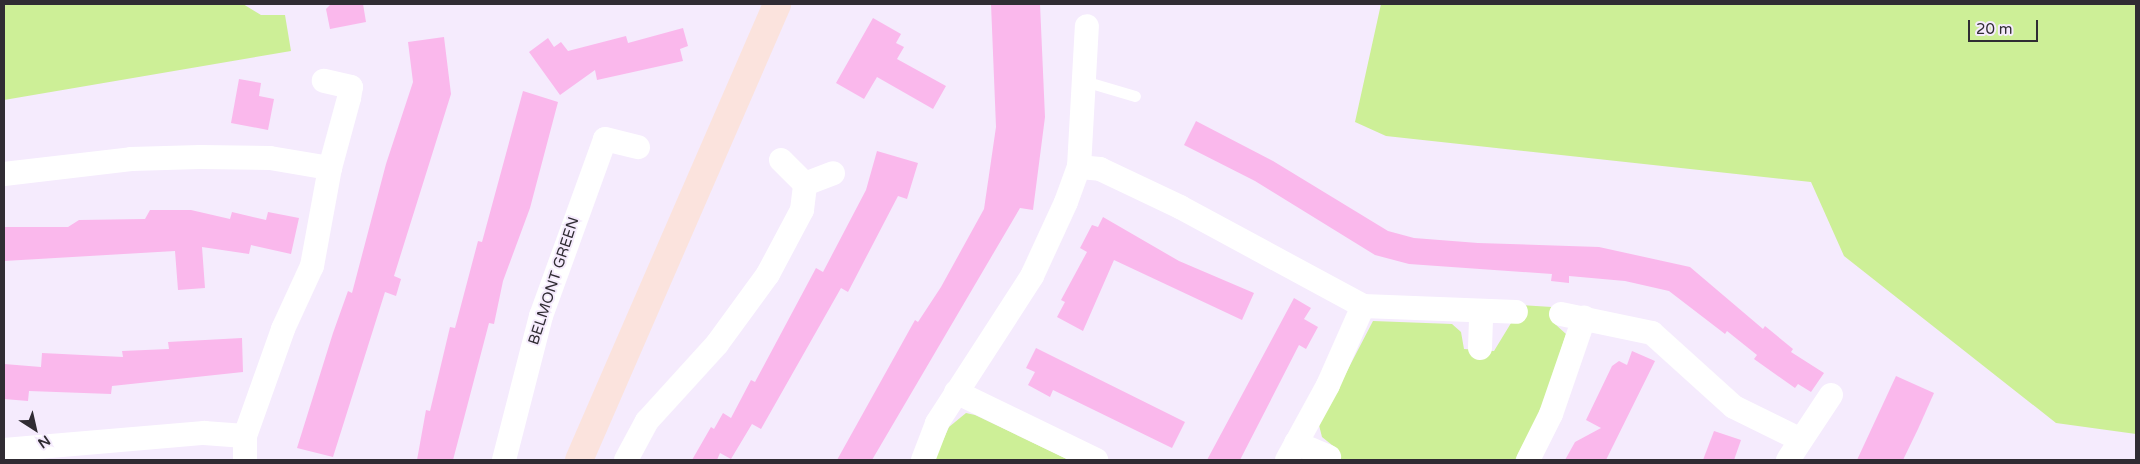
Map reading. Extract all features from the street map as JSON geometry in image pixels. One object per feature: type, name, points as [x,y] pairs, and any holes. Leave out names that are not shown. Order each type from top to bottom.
[{"type":"street","points":[[579,460],[777,4]]},
{"type":"street","points":[[923,460],[937,422],[1032,276],[1079,167],[1087,26]]},
{"type":"street","points":[[245,460],[245,436],[283,329],[312,266],[330,168],[351,87],[324,81]]},
{"type":"street","name":"BELMONT GREEN","points":[[504,460],[541,316],[604,139],[638,147]]},
{"type":"street","points":[[4,174],[131,159],[200,157],[270,158],[330,168]]},
{"type":"street","points":[[781,160],[805,184]]},
{"type":"street","points":[[1079,167],[1100,169],[1180,207],[1363,306],[1516,312]]},
{"type":"street","points":[[805,184],[832,173]]},
{"type":"street","points":[[626,460],[647,421],[717,344],[768,274],[802,210],[805,184]]},
{"type":"street","points":[[1329,457],[1292,452],[1363,306]]},
{"type":"street","points":[[1480,348],[1481,311]]},
{"type":"street","points":[[1561,314],[1652,333],[1734,407],[1799,439]]},
{"type":"street","points":[[1528,460],[1551,414],[1584,318]]},
{"type":"street","points":[[956,392],[1096,460]]},
{"type":"street","points":[[1788,460],[1799,439],[1831,395]]},
{"type":"street","points":[[4,450],[71,452],[204,433],[245,436]]},
{"type":"lane","points":[[1084,81],[1135,96]]},
{"type":"green space","points":[[4,4],[243,4],[261,15],[285,15],[291,51],[4,100]]},
{"type":"green space","points":[[1381,4],[2136,4],[2136,434],[2056,423],[1844,256],[1811,182],[1386,136],[1355,122]]},
{"type":"green space","points":[[1522,305],[1552,307],[1555,324],[1566,334],[1545,402],[1515,460],[1332,460],[1337,449],[1322,437],[1319,425],[1373,321],[1452,324],[1461,332],[1464,349],[1494,351]]},
{"type":"green space","points":[[966,413],[975,415],[1069,460],[934,460],[949,427]]},
{"type":"building","points":[[331,4],[363,4],[366,22],[330,29],[326,9]]},
{"type":"building","points":[[991,4],[1040,4],[1045,117],[1033,210],[1020,208],[872,460],[837,460],[915,320],[918,322],[941,287],[984,209],[996,127]]},
{"type":"building","points":[[873,18],[901,34],[896,43],[904,47],[897,59],[946,86],[933,109],[877,77],[864,99],[836,83]]},
{"type":"building","points":[[683,28],[688,46],[680,49],[683,61],[597,80],[595,70],[560,95],[529,52],[548,38],[554,47],[561,42],[568,51],[626,36],[628,43]]},
{"type":"building","points":[[444,37],[451,94],[394,276],[401,279],[396,296],[385,292],[333,457],[297,448],[333,333],[348,291],[352,293],[386,164],[413,82],[408,42]]},
{"type":"building","points":[[239,79],[261,83],[259,96],[274,99],[268,130],[231,123]]},
{"type":"building","points":[[523,91],[558,102],[530,208],[503,281],[494,324],[489,323],[453,460],[417,460],[426,410],[430,411],[450,327],[455,328],[478,241],[482,242]]},
{"type":"building","points":[[1196,121],[1273,161],[1388,231],[1414,238],[1478,243],[1599,247],[1690,267],[1763,329],[1765,326],[1793,349],[1791,352],[1824,373],[1811,392],[1798,384],[1795,388],[1754,359],[1757,355],[1727,331],[1725,334],[1669,291],[1625,281],[1569,276],[1569,283],[1551,281],[1552,274],[1409,264],[1375,255],[1255,181],[1184,145]]},
{"type":"building","points":[[877,151],[918,163],[907,199],[898,196],[848,292],[841,288],[761,429],[752,424],[731,459],[720,453],[717,460],[692,460],[711,427],[714,429],[723,413],[731,418],[751,380],[755,382],[816,268],[823,272],[866,190]]},
{"type":"building","points":[[150,210],[191,210],[230,219],[232,212],[266,220],[268,212],[299,218],[291,254],[251,245],[249,254],[202,247],[205,288],[178,290],[175,251],[4,261],[4,227],[68,227],[79,220],[145,219]]},
{"type":"building","points":[[1103,217],[1179,261],[1254,293],[1242,320],[1114,260],[1083,331],[1057,317],[1065,302],[1061,300],[1087,252],[1080,248],[1092,225],[1098,227]]},
{"type":"building","points":[[1294,298],[1311,308],[1304,319],[1318,327],[1306,349],[1299,345],[1240,460],[1207,460]]},
{"type":"building","points":[[242,338],[243,372],[112,386],[111,394],[29,391],[28,401],[4,399],[4,364],[41,367],[42,353],[123,357],[122,351],[169,349],[168,342]]},
{"type":"building","points":[[1036,348],[1185,422],[1172,448],[1053,390],[1050,397],[1028,385],[1035,372],[1026,368]]},
{"type":"building","points":[[1632,351],[1655,361],[1606,460],[1565,460],[1575,442],[1601,428],[1586,420],[1612,366],[1619,361],[1627,365]]},
{"type":"building","points":[[1896,376],[1934,393],[1918,429],[1903,460],[1857,460]]},
{"type":"building","points":[[1714,431],[1741,440],[1734,460],[1703,460]]}]
